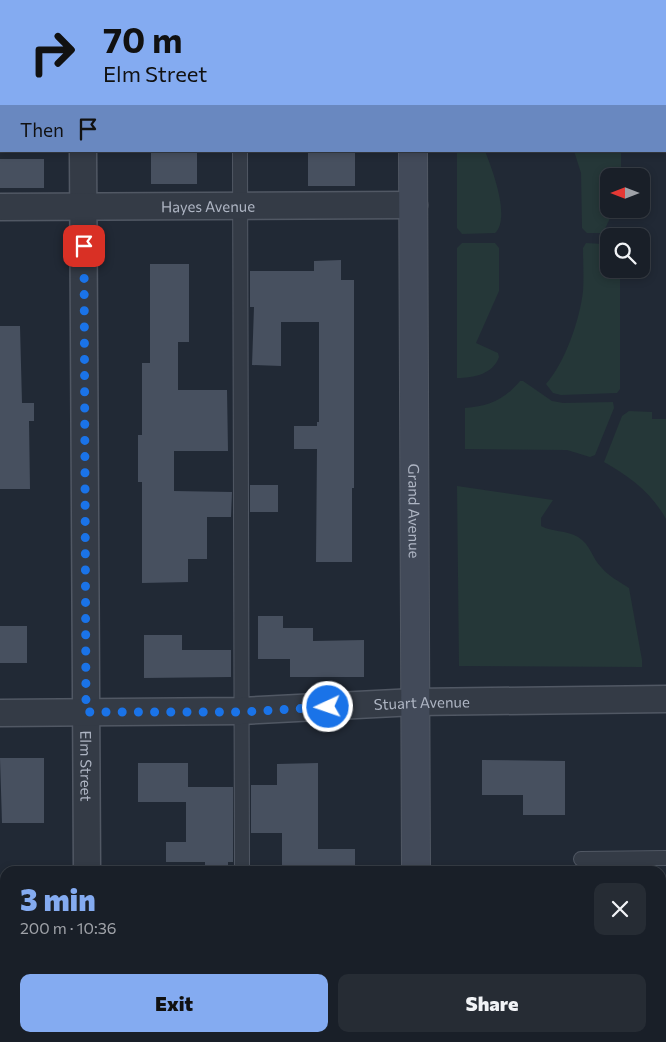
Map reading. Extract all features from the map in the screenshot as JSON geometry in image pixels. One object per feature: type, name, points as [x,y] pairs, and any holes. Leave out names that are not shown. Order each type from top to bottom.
[{"type":"main road","name":"Grand Avenue","points":[[413,152],[416,866]]},
{"type":"street","name":"Elm Street","points":[[83,152],[87,866]]},
{"type":"street","name":"Hayes Avenue","points":[[0,207],[414,205]]},
{"type":"street","name":"Stuart Avenue","points":[[0,713],[241,712],[415,702],[666,699]]},
{"type":"lane","points":[[240,152],[242,866]]},
{"type":"lane","points":[[581,858],[666,858]]},
{"type":"shaded area","points":[[457,152],[485,152],[499,193],[501,216],[499,226],[495,233],[462,234],[457,228]]},
{"type":"shaded area","points":[[574,152],[621,152],[621,168],[600,168],[600,218],[610,218],[605,228],[600,228],[600,233],[587,233],[582,228],[581,173]]},
{"type":"shaded area","points":[[462,243],[495,243],[499,248],[499,291],[476,343],[498,353],[499,357],[488,371],[482,374],[457,378],[457,248]]},
{"type":"shaded area","points":[[586,243],[600,244],[600,278],[620,278],[620,389],[617,393],[561,395],[553,393],[546,384],[565,353],[579,314],[583,291],[583,248]]},
{"type":"shaded area","points":[[520,381],[523,381],[552,401],[563,403],[613,402],[614,408],[595,455],[590,457],[567,450],[465,449],[465,408],[481,406],[496,401],[514,388]]},
{"type":"shaded area","points":[[629,411],[652,412],[652,419],[666,419],[666,519],[654,501],[639,486],[604,462],[622,416]]},
{"type":"shaded area","points":[[457,486],[553,500],[541,518],[541,526],[578,537],[586,544],[604,570],[629,588],[642,667],[459,666]]},
{"type":"building","points":[[151,152],[197,152],[197,184],[151,184]]},
{"type":"building","points":[[308,152],[355,152],[355,186],[308,186]]},
{"type":"building","points":[[0,159],[44,159],[44,188],[0,188]]},
{"type":"building","points":[[341,260],[341,280],[354,280],[352,562],[316,562],[317,449],[294,449],[294,426],[317,426],[317,422],[319,422],[319,322],[281,322],[281,366],[252,365],[254,307],[250,307],[250,271],[314,271],[314,261]]},
{"type":"building","points":[[150,264],[189,264],[189,342],[178,342],[178,390],[227,390],[228,451],[174,451],[174,491],[232,492],[231,517],[207,517],[207,559],[188,559],[188,582],[142,583],[142,482],[138,482],[138,435],[142,435],[142,363],[150,363]]},
{"type":"building","points":[[0,326],[20,326],[22,403],[34,403],[34,421],[29,421],[30,489],[0,489]]},
{"type":"building","points":[[250,485],[278,485],[278,512],[250,512]]},
{"type":"building","points":[[258,616],[283,616],[283,628],[313,628],[313,641],[364,640],[364,677],[290,677],[290,659],[258,659]]},
{"type":"building","points":[[0,626],[27,626],[27,663],[0,663]]},
{"type":"building","points":[[144,635],[182,635],[182,650],[231,650],[231,677],[144,678]]},
{"type":"building","points":[[0,758],[44,758],[44,823],[2,823]]},
{"type":"building","points":[[482,760],[565,761],[565,815],[523,815],[523,795],[482,795]]},
{"type":"building","points":[[138,763],[188,763],[188,787],[233,787],[233,862],[228,862],[228,866],[205,866],[205,862],[166,862],[166,842],[186,842],[186,802],[138,802]]},
{"type":"building","points":[[318,763],[318,849],[355,849],[355,866],[282,866],[282,833],[251,833],[251,785],[277,785],[277,764]]},
{"type":"route","points":[[84,246],[86,712],[241,712],[328,707]]}]
